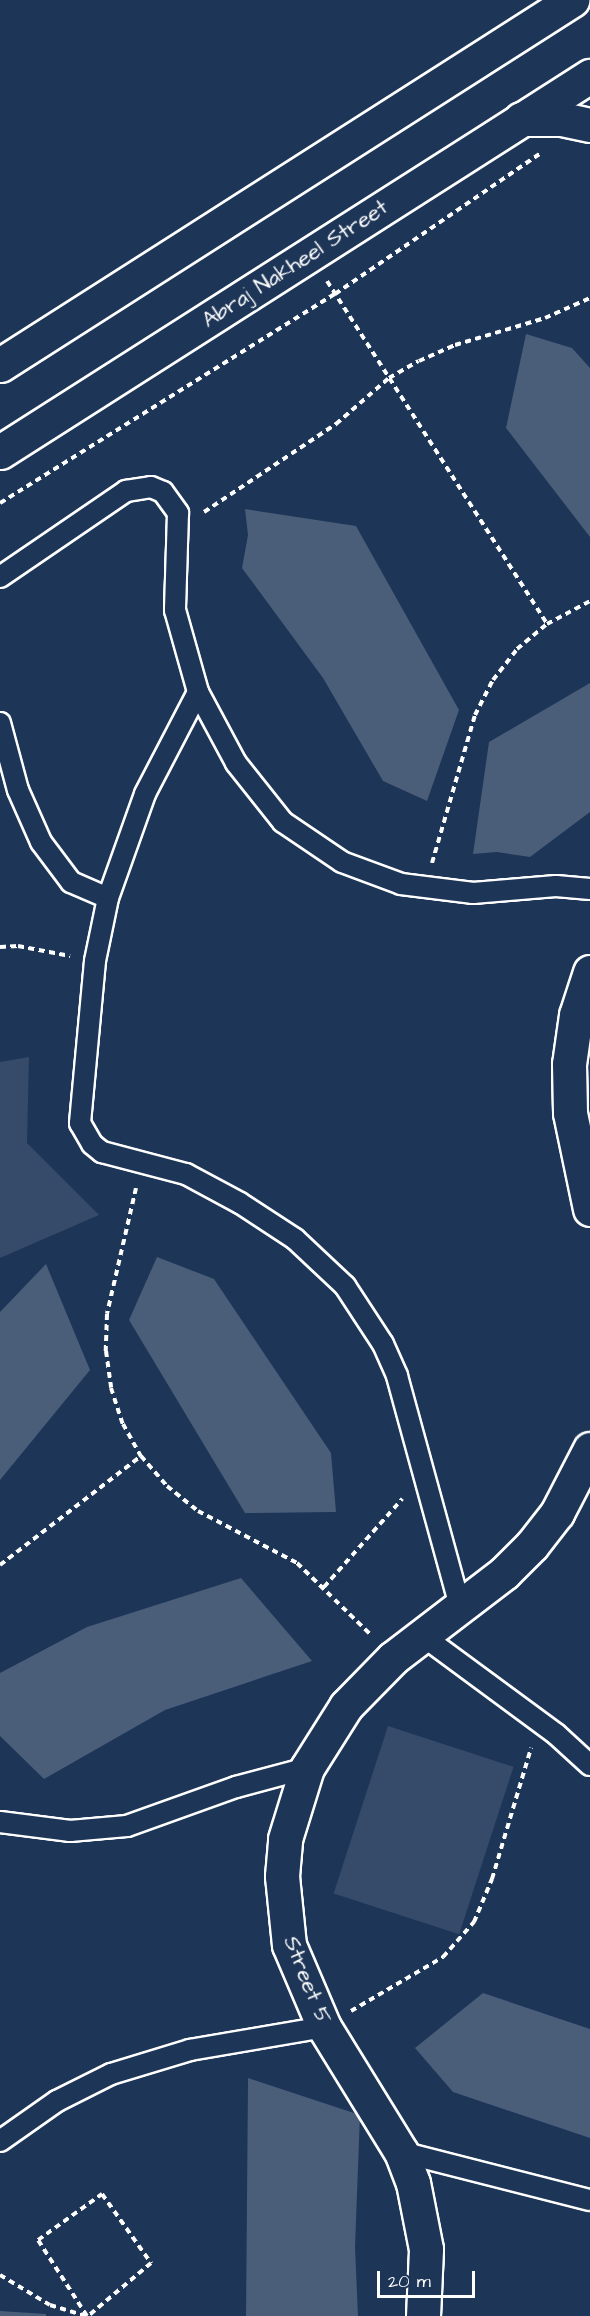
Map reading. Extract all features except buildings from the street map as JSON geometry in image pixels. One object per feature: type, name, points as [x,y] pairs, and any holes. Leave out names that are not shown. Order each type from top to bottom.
[{"type":"street","points":[[0,365],[572,0]]},
{"type":"street","name":"Abraj Nakheel Street","points":[[0,452],[590,76]]},
{"type":"street","points":[[521,119],[562,119],[590,125]]},
{"type":"street","points":[[590,972],[576,1016],[569,1064],[570,1113],[590,1209]]},
{"type":"street","name":"Street 5","points":[[423,2316],[427,2282],[421,2215],[401,2152],[324,2027],[289,1945],[284,1913],[285,1839],[307,1768],[346,1706],[393,1658],[460,1607],[532,1545],[557,1513],[590,1449]]},
{"type":"lane","points":[[0,577],[126,491],[138,487],[157,489],[172,501],[178,529],[175,610],[198,692],[236,763],[283,822],[342,862],[401,884],[473,893],[556,886],[590,889]]},
{"type":"lane","points":[[198,692],[145,794],[108,898],[95,962],[80,1123],[85,1135],[102,1152],[186,1174],[240,1203],[295,1239],[337,1278],[383,1344],[397,1376],[460,1607]]},
{"type":"lane","points":[[0,723],[18,790],[41,842],[71,882],[108,898]]},
{"type":"lane","points":[[423,1636],[539,1721],[590,1765]]},
{"type":"lane","points":[[0,1822],[70,1831],[127,1826],[236,1787],[307,1768]]},
{"type":"lane","points":[[0,2141],[57,2100],[111,2074],[190,2050],[324,2027]]},
{"type":"lane","points":[[401,2152],[590,2200]]},
{"type":"path","points":[[0,503],[335,294],[544,151]]},
{"type":"path","points":[[310,255],[547,624]]},
{"type":"path","points":[[178,529],[336,424],[389,378],[455,345],[545,318],[590,298]]},
{"type":"path","points":[[425,888],[475,716],[493,680],[517,649],[547,624],[590,601]]},
{"type":"path","points":[[0,947],[18,946],[95,962]]},
{"type":"path","points":[[141,1163],[107,1314],[106,1351],[111,1388],[123,1424],[141,1456],[167,1486],[198,1511],[266,1544],[297,1563],[324,1587],[393,1658]]},
{"type":"path","points":[[0,1565],[141,1456]]},
{"type":"path","points":[[324,1587],[425,1473]]},
{"type":"path","points":[[324,2027],[443,1957],[474,1922],[492,1879],[539,1721]]},
{"type":"path","points":[[102,2194],[151,2263],[87,2316],[38,2240],[102,2194]]},
{"type":"path","points":[[0,2275],[50,2305],[87,2316]]},
{"type":"shaded area","points":[[29,1057],[27,1143],[99,1215],[0,1258],[0,1062]]},
{"type":"shaded area","points":[[388,1726],[514,1767],[459,1934],[334,1893]]}]
